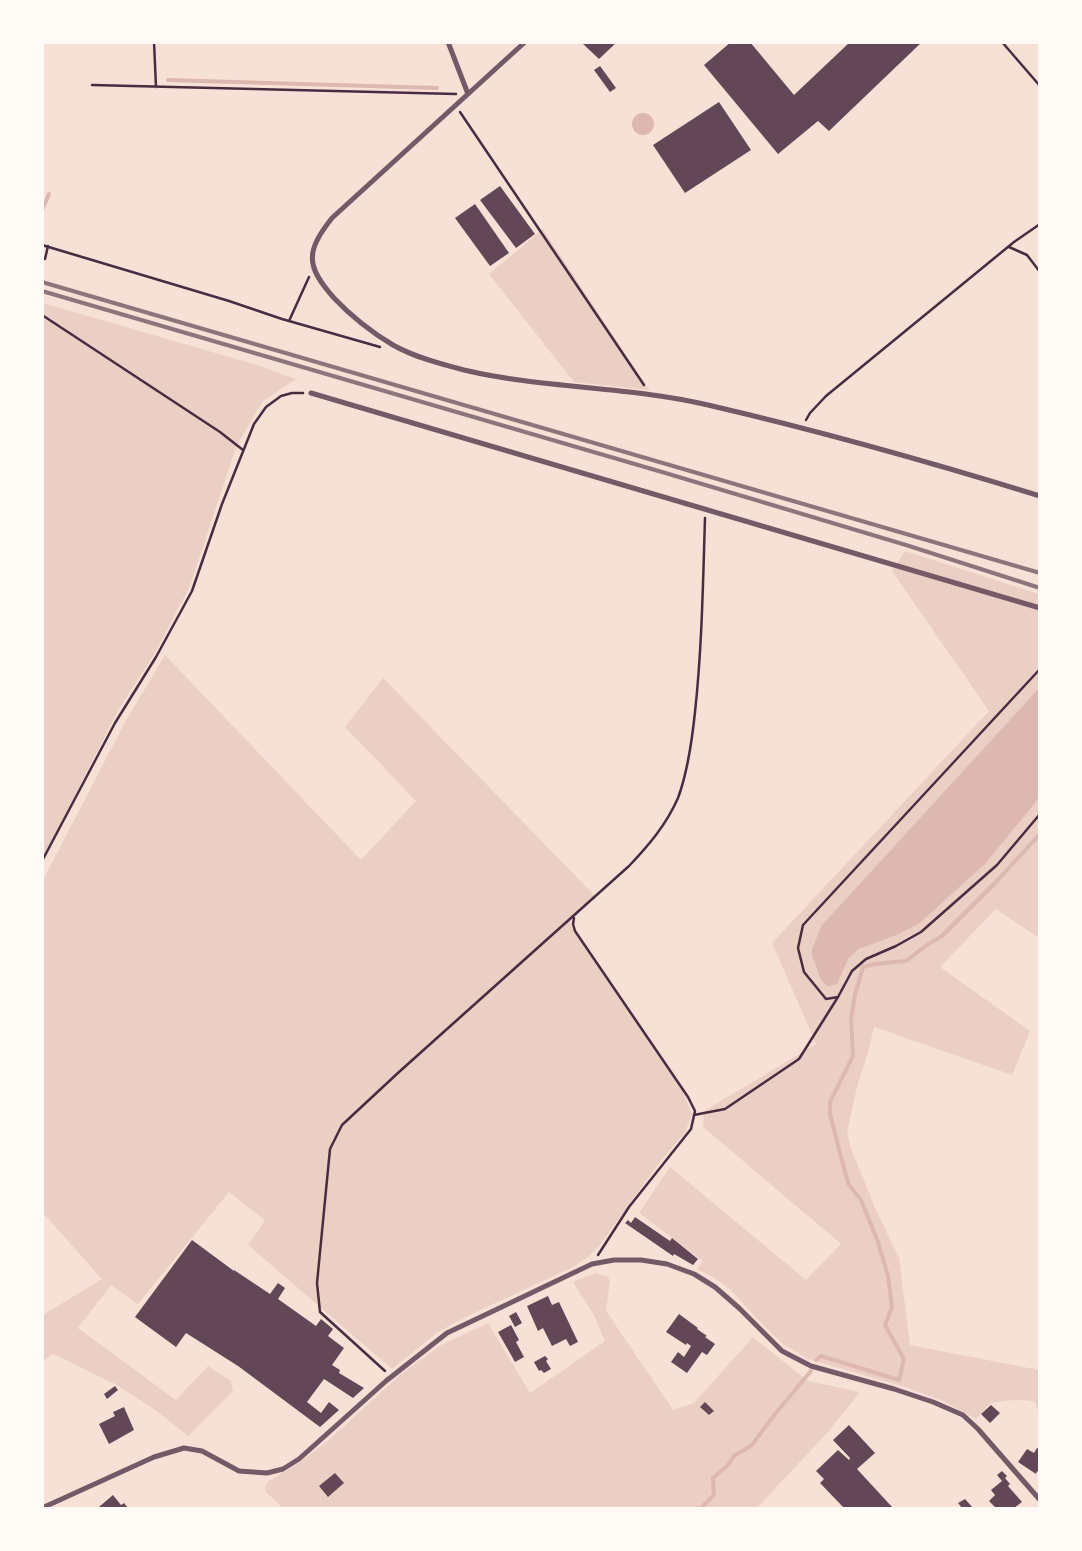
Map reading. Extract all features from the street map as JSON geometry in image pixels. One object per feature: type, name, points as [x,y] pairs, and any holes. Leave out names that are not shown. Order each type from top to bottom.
[{"type":"street","points":[[448,42],[468,94]]},
{"type":"street","points":[[525,42],[332,218],[315,242],[311,260],[313,268],[321,282],[342,306],[370,330],[392,345],[426,359],[474,372],[528,382],[650,395],[704,404],[803,428],[976,476],[1040,496]]},
{"type":"street","points":[[311,393],[1040,608]]},
{"type":"street","points":[[42,1508],[154,1457],[184,1448],[202,1451],[239,1471],[267,1473],[283,1470],[299,1459],[392,1377],[447,1333],[592,1264],[614,1260],[641,1260],[667,1264],[694,1274],[715,1287],[782,1351],[812,1366],[894,1389],[963,1415],[978,1429],[1040,1500]]},
{"type":"path","points":[[154,42],[156,87]]},
{"type":"path","points":[[1002,42],[1040,86]]},
{"type":"path","points":[[92,86],[468,94]]},
{"type":"path","points":[[456,105],[650,395]]},
{"type":"path","points":[[803,428],[810,413],[826,396],[1009,246],[1040,224]]},
{"type":"path","points":[[42,244],[289,321],[376,346],[388,348],[392,345]]},
{"type":"path","points":[[45,259],[48,246]]},
{"type":"path","points":[[1009,246],[1027,255],[1040,272]]},
{"type":"path","points":[[289,321],[313,268]]},
{"type":"path","points":[[42,315],[220,432],[243,450]]},
{"type":"path","points":[[42,861],[115,723],[156,657],[192,591],[254,424],[266,407],[281,396],[292,393],[311,393]]},
{"type":"path","points":[[392,1377],[320,1312],[317,1283],[330,1149],[342,1125],[629,866],[656,837],[669,817],[678,797],[691,742],[698,686],[705,510]]},
{"type":"path","points":[[838,997],[826,999],[804,972],[798,948],[803,925],[1040,669]]},
{"type":"path","points":[[694,1115],[725,1109],[799,1059],[852,971],[866,959],[896,946],[921,932],[997,865],[1040,814]]},
{"type":"path","points":[[574,917],[573,924],[576,931],[688,1097],[695,1111],[691,1129],[629,1207],[592,1264]]},
{"type":"shaded area","points":[[643,113],[651,116],[654,124],[651,132],[643,135],[635,132],[632,124],[635,116]]},
{"type":"shaded area","points":[[543,229],[649,390],[574,382],[489,274]]},
{"type":"shaded area","points":[[43,303],[257,365],[296,379],[262,402],[236,447],[190,586],[155,653],[119,709],[43,858]]},
{"type":"shaded area","points":[[905,551],[1039,594],[1039,688],[821,926],[811,952],[837,984],[849,958],[859,949],[897,935],[920,923],[985,864],[1039,798],[1039,938],[996,909],[940,967],[1030,1031],[1012,1075],[874,1027],[857,1087],[847,1132],[850,1146],[876,1210],[899,1258],[910,1345],[1039,1370],[1039,1414],[1035,1402],[1012,1400],[990,1403],[976,1419],[943,1401],[905,1387],[808,1359],[783,1344],[730,1289],[697,1269],[703,1261],[639,1213],[670,1167],[806,1280],[841,1244],[703,1127],[704,1111],[816,1044],[772,943],[989,711],[892,571]]},
{"type":"shaded area","points":[[165,655],[361,860],[416,801],[345,727],[383,678],[595,896],[575,914],[570,922],[574,932],[683,1091],[692,1114],[685,1133],[663,1158],[599,1246],[588,1257],[575,1266],[438,1332],[392,1369],[248,1245],[265,1220],[229,1192],[138,1304],[111,1285],[78,1328],[176,1400],[208,1366],[231,1381],[233,1391],[188,1436],[155,1410],[115,1384],[53,1354],[43,1361],[43,1315],[102,1279],[43,1213],[43,880],[124,724]]},
{"type":"shaded area","points":[[1039,688],[1039,798],[985,864],[920,923],[897,935],[859,949],[849,958],[837,984],[828,986],[821,980],[811,952],[821,926]]},
{"type":"shaded area","points":[[596,1273],[606,1276],[610,1280],[606,1311],[673,1410],[694,1403],[753,1337],[808,1381],[860,1392],[827,1433],[757,1508],[283,1508],[266,1492],[265,1486],[269,1481],[299,1463],[330,1439],[401,1374],[441,1345],[488,1323],[530,1393],[605,1341],[594,1315],[573,1282]]},
{"type":"building","points":[[584,42],[617,42],[599,59],[583,44]]},
{"type":"building","points":[[731,42],[750,42],[794,95],[850,42],[922,42],[829,131],[818,121],[778,154],[704,65]]},
{"type":"building","points":[[600,66],[616,88],[610,92],[594,70]]},
{"type":"building","points":[[719,102],[751,150],[685,193],[653,145]]},
{"type":"building","points":[[500,186],[535,234],[516,248],[480,200]]},
{"type":"building","points":[[475,204],[509,253],[490,266],[455,218]]},
{"type":"building","points":[[635,1217],[670,1241],[672,1238],[698,1259],[693,1265],[674,1254],[673,1256],[625,1223],[628,1220],[631,1223]]},
{"type":"building","points":[[192,1240],[234,1271],[270,1294],[278,1283],[285,1288],[278,1299],[316,1326],[321,1319],[333,1329],[328,1336],[344,1348],[332,1365],[340,1370],[339,1373],[364,1388],[353,1398],[324,1379],[307,1402],[321,1413],[329,1402],[339,1410],[320,1427],[238,1366],[186,1333],[176,1347],[135,1317]]},
{"type":"building","points":[[548,1296],[552,1305],[559,1302],[578,1342],[570,1346],[566,1339],[552,1346],[543,1328],[538,1331],[527,1306]]},
{"type":"building","points":[[516,1312],[522,1323],[515,1327],[509,1316]]},
{"type":"building","points":[[679,1314],[715,1344],[707,1355],[702,1352],[687,1373],[671,1362],[678,1352],[684,1357],[691,1346],[687,1343],[686,1345],[666,1332]]},
{"type":"building","points":[[511,1325],[519,1340],[516,1342],[524,1357],[515,1362],[498,1332]]},
{"type":"building","points":[[545,1356],[551,1369],[544,1373],[541,1370],[539,1371],[534,1362]]},
{"type":"building","points":[[115,1386],[118,1390],[107,1399],[104,1394]]},
{"type":"building","points":[[705,1402],[714,1411],[709,1415],[700,1407]]},
{"type":"building","points":[[991,1405],[1000,1413],[990,1423],[981,1414]]},
{"type":"building","points":[[124,1407],[134,1430],[109,1444],[99,1424],[115,1416],[113,1412]]},
{"type":"building","points":[[849,1425],[875,1453],[857,1469],[893,1508],[844,1508],[820,1483],[824,1479],[816,1471],[838,1450],[849,1460],[850,1458],[833,1440]]},
{"type":"building","points":[[1037,1448],[1040,1449],[1040,1473],[1037,1471],[1036,1474],[1018,1462],[1027,1449],[1034,1453]]},
{"type":"building","points":[[1002,1471],[1007,1476],[1005,1478],[1010,1484],[1008,1486],[1022,1502],[1014,1508],[996,1508],[989,1501],[995,1495],[991,1490],[1002,1481],[997,1475]]},
{"type":"building","points":[[335,1473],[344,1483],[328,1497],[319,1486]]},
{"type":"building","points":[[113,1495],[121,1505],[124,1503],[128,1508],[99,1507]]},
{"type":"building","points":[[965,1499],[973,1508],[962,1508],[958,1503]]},
{"type":"waterway","points":[[168,80],[437,88]]},
{"type":"waterway","points":[[42,210],[49,194]]},
{"type":"waterway","points":[[816,1360],[821,1356],[899,1380],[904,1359],[885,1325],[892,1307],[888,1276],[878,1242],[861,1200],[849,1185],[830,1114],[830,1102],[853,1056],[851,1019],[863,967],[906,961],[942,936],[1040,834]]},
{"type":"waterway","points":[[701,1508],[714,1495],[713,1478],[728,1465],[734,1456],[752,1445],[811,1371]]},
{"type":"railway","points":[[42,282],[1040,573]]},
{"type":"railway","points":[[42,291],[662,472],[906,545],[1040,588]]}]
